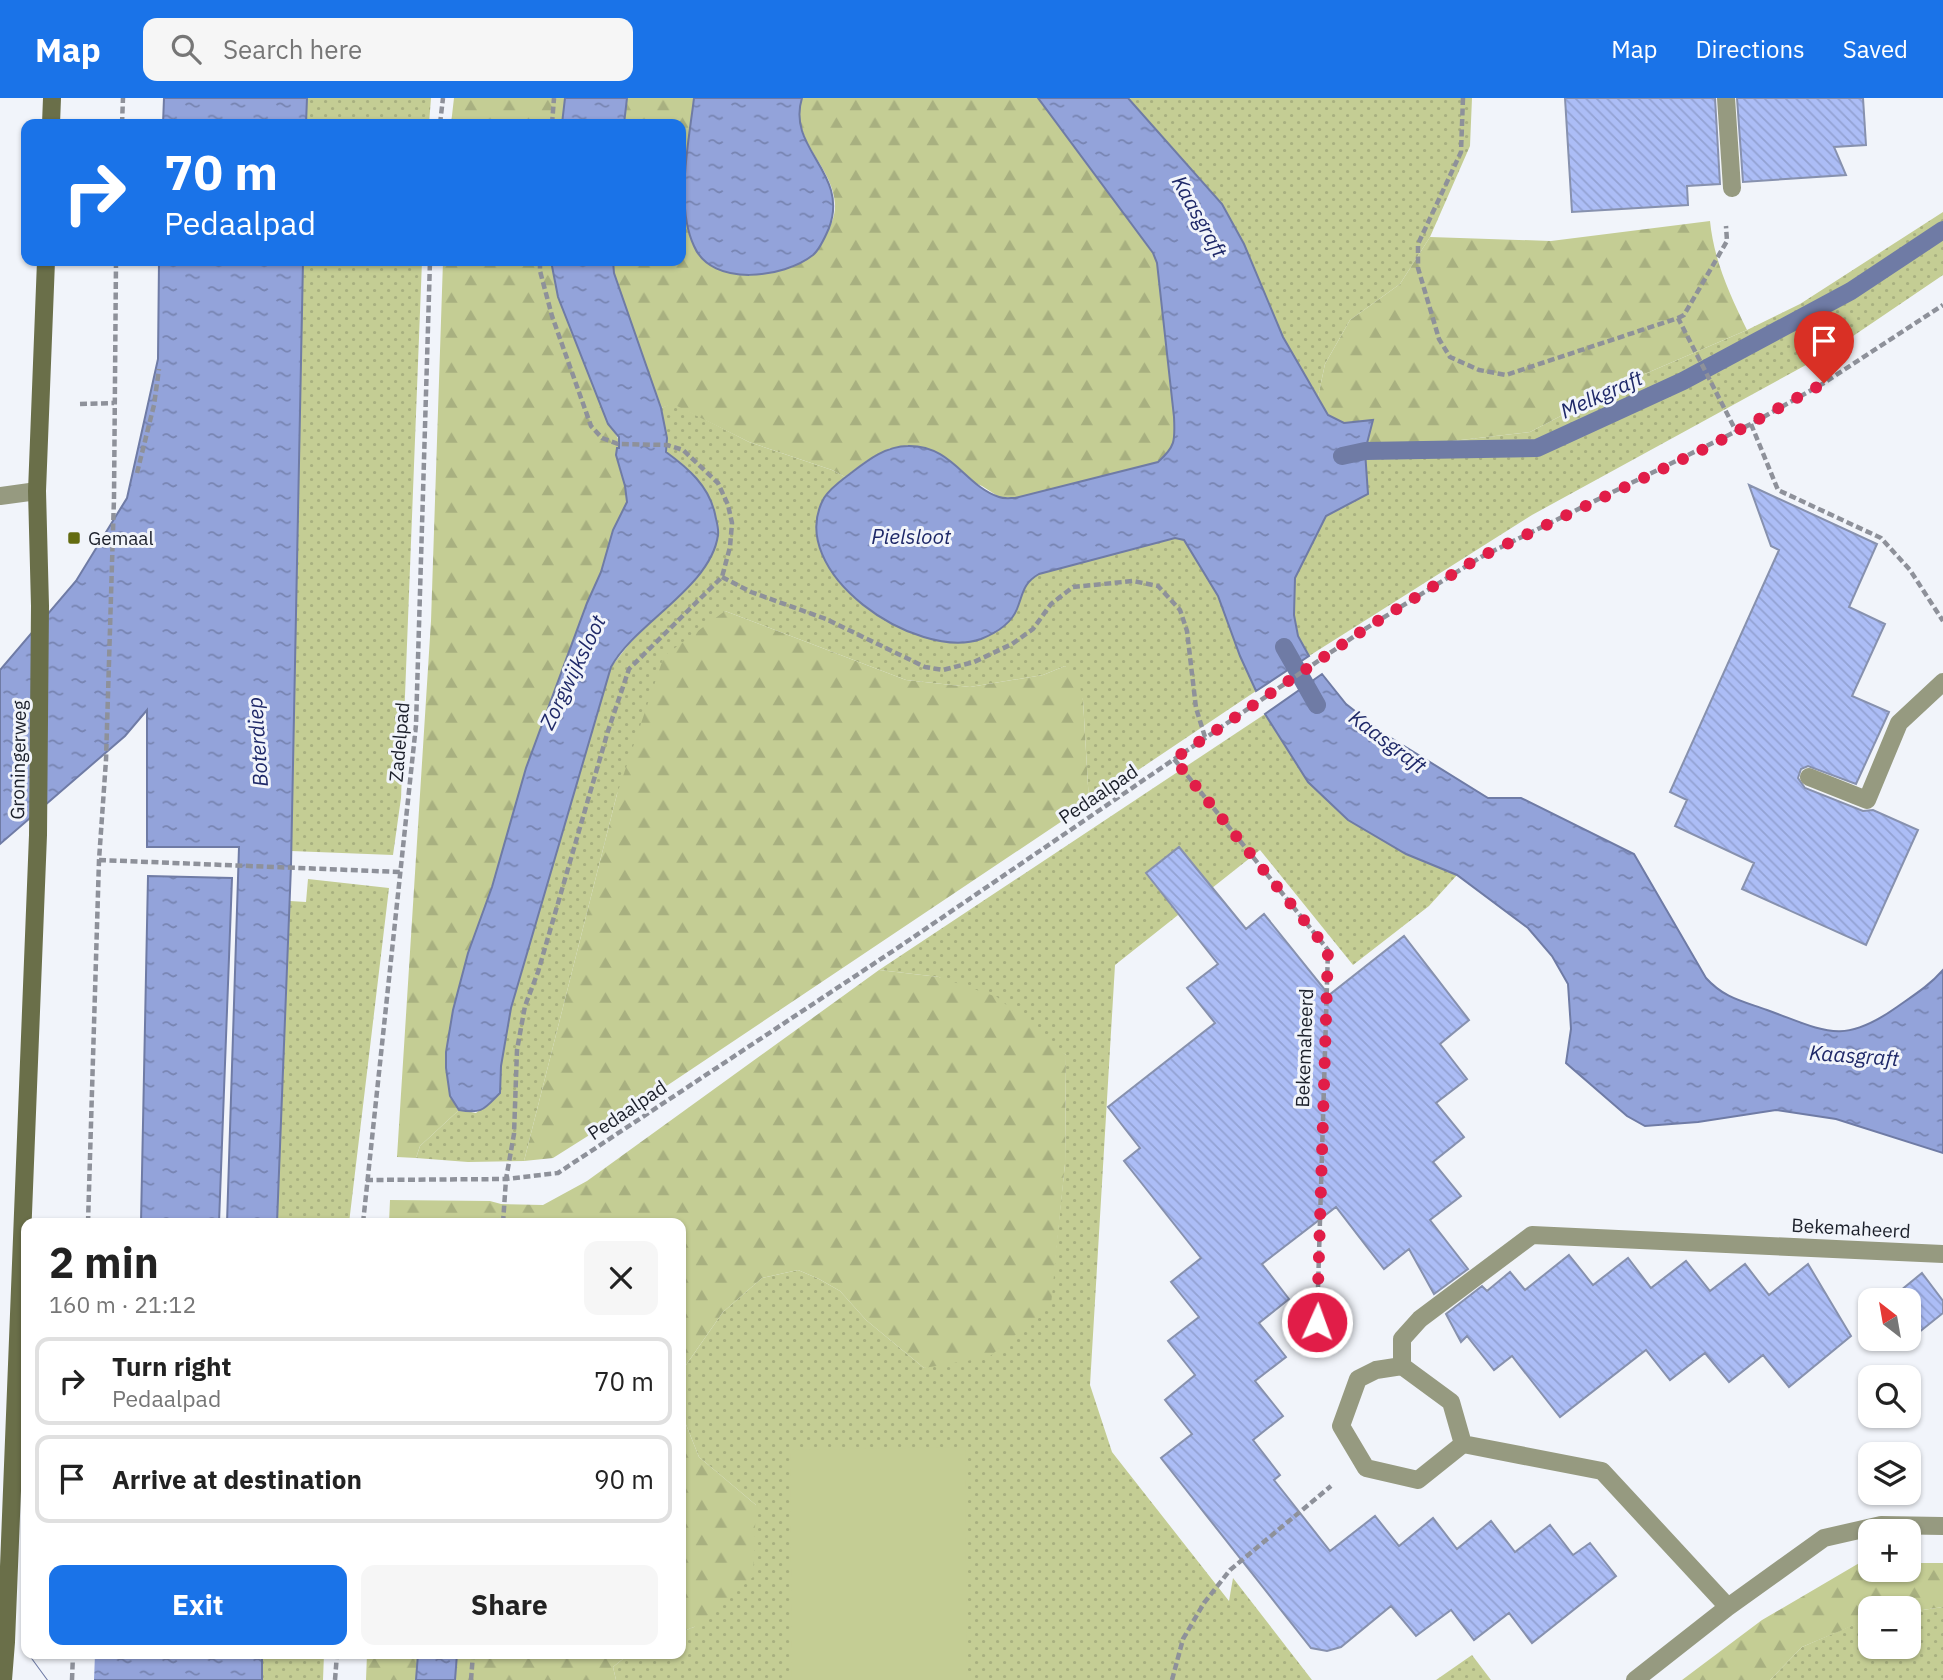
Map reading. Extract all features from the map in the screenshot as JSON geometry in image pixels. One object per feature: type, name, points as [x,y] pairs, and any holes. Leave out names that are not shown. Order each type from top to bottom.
[{"type":"main road","points":[[51,119],[52,98]]},
{"type":"main road","name":"Groningerweg","points":[[23,1218],[38,835],[40,606],[37,491],[46,266]]},
{"type":"main road","name":"Groningerweg","points":[[3,1680],[21,1265]]},
{"type":"street","points":[[1726,98],[1732,188]]},
{"type":"street","points":[[0,496],[37,491]]},
{"type":"street","points":[[1809,777],[1867,800],[1899,723],[1943,682]]},
{"type":"street","name":"Bekemaheerd","points":[[1402,1366],[1402,1339],[1420,1319],[1532,1234],[1943,1254]]},
{"type":"street","points":[[1463,1444],[1451,1402],[1402,1366],[1376,1370],[1358,1379],[1341,1426],[1366,1468],[1418,1480],[1463,1444],[1602,1471],[1728,1607]]},
{"type":"street","points":[[1635,1680],[1728,1607],[1824,1538],[1881,1525],[1943,1526]]},
{"type":"path","points":[[122,119],[123,98]]},
{"type":"path","points":[[441,119],[443,98]]},
{"type":"path","points":[[552,119],[554,98]]},
{"type":"path","points":[[1463,98],[1461,152],[1418,244],[1418,268],[1439,339],[1450,357],[1479,370],[1506,375],[1684,315],[1727,241],[1725,199],[1732,188]]},
{"type":"path","points":[[88,1218],[99,860],[106,760],[116,266]]},
{"type":"path","name":"Zadelpad","points":[[363,1218],[416,725],[430,266]]},
{"type":"path","points":[[503,1218],[506,1179],[514,1134],[517,1050],[525,1006],[538,972],[604,744],[629,669],[722,577],[730,547],[732,523],[728,505],[718,483],[683,450],[667,445],[618,444],[602,438],[592,426],[552,316],[540,266]]},
{"type":"path","name":"Pedaalpad","points":[[366,1181],[506,1179],[558,1173],[907,941],[1365,629],[1480,557],[1751,424],[1824,383],[1943,305]]},
{"type":"path","points":[[1678,318],[1736,432]]},
{"type":"path","points":[[137,473],[154,405],[159,369]]},
{"type":"path","points":[[1751,424],[1778,490],[1881,538],[1910,569],[1943,621]]},
{"type":"path","points":[[722,577],[751,592],[826,619],[925,667],[943,670],[974,662],[1012,644],[1033,629],[1051,604],[1073,587],[1133,581],[1158,586],[1180,610],[1186,631],[1196,708],[1205,737]]},
{"type":"path","name":"Bekemaheerd","points":[[1174,759],[1328,950],[1317,1322],[1358,1379]]},
{"type":"path","points":[[99,860],[400,872]]},
{"type":"path","points":[[1172,1680],[1183,1639],[1204,1603],[1230,1570],[1326,1488],[1366,1468]]},
{"type":"path","points":[[72,1680],[73,1659]]},
{"type":"path","points":[[335,1680],[337,1659]]},
{"type":"path","points":[[471,1680],[473,1659]]},
{"type":"green space","points":[[307,98],[431,98],[429,119],[306,119]]},
{"type":"green space","points":[[454,98],[565,98],[563,119],[452,119]]},
{"type":"green space","points":[[627,98],[694,98],[686,188],[686,119],[625,119]]},
{"type":"green space","points":[[802,98],[1038,98],[1153,253],[1157,263],[1174,417],[1171,447],[1158,462],[1015,498],[999,497],[982,486],[890,448],[845,477],[832,470],[749,442],[673,404],[661,408],[613,266],[686,266],[686,209],[814,254],[831,224],[835,204],[827,177],[801,127]]},
{"type":"green space","points":[[1128,98],[1472,98],[1470,146],[1430,237],[1400,284],[1350,320],[1325,364],[1318,397],[1283,337],[1244,244]]},
{"type":"green space","points":[[1943,212],[1943,275],[1828,353],[1532,515],[1309,656],[1298,636],[1294,615],[1295,578],[1326,516],[1368,494],[1365,451],[1530,432],[1626,382],[1800,304]]},
{"type":"green space","points":[[1710,221],[1719,264],[1747,330],[1626,382],[1530,432],[1365,451],[1344,423],[1328,415],[1318,397],[1325,364],[1350,320],[1400,284],[1430,237],[1551,241]]},
{"type":"green space","points":[[303,266],[422,266],[401,798],[393,855],[291,851]]},
{"type":"green space","points":[[443,266],[552,266],[558,297],[608,424],[618,439],[616,455],[627,502],[613,530],[601,572],[526,768],[492,887],[468,953],[450,1096],[459,1110],[420,1146],[416,1158],[397,1157],[431,621]]},
{"type":"green space","points":[[673,403],[749,442],[832,470],[845,477],[824,502],[817,526],[821,551],[834,574],[853,595],[877,613],[903,627],[935,638],[967,642],[997,631],[1011,619],[1026,586],[1039,574],[1175,538],[1185,540],[1218,596],[1256,691],[1089,803],[1083,700],[1065,666],[1043,675],[970,687],[906,680],[725,611],[617,794],[524,1161],[468,1162],[416,1158],[420,1146],[459,1110],[476,1113],[500,1093],[501,1066],[511,1008],[611,667],[630,643],[695,579],[681,463],[666,452],[667,438],[661,408]]},
{"type":"green space","points":[[725,611],[906,680],[970,687],[1043,675],[1065,666],[1079,683],[1083,700],[1089,803],[656,1093],[553,1158],[524,1161],[617,794],[664,656]]},
{"type":"green space","points":[[1265,714],[1294,760],[1406,854],[1457,875],[1429,906],[1353,965],[1260,850],[1115,965],[1090,1385],[1112,1452],[1229,1601],[1233,1578],[1312,1680],[616,1680],[613,1667],[623,1659],[686,1659],[686,1630],[694,1627],[756,1505],[699,1457],[686,1424],[686,1365],[723,1312],[762,1278],[798,1270],[819,1279],[840,1291],[866,1320],[924,1368],[1050,1305],[1065,1164],[1066,1055],[939,977],[879,970]]},
{"type":"green space","points":[[308,879],[389,888],[350,1218],[277,1218],[290,901],[306,902]]},
{"type":"green space","points":[[879,970],[939,977],[997,997],[1066,1055],[1065,1164],[1051,1305],[989,1357],[924,1368],[866,1320],[840,1291],[798,1270],[762,1278],[723,1312],[686,1365],[686,1218],[389,1218],[390,1200],[490,1201],[501,1204],[543,1205],[587,1181]]},
{"type":"green space","points":[[686,1424],[699,1457],[756,1505],[753,1577],[694,1627],[686,1630]]},
{"type":"green space","points":[[965,1447],[967,1680],[792,1680],[790,1450]]},
{"type":"green space","points":[[1921,1563],[1943,1563],[1943,1607],[1921,1610],[1921,1596],[1858,1596],[1858,1623],[1802,1647],[1770,1680],[1682,1680],[1762,1620],[1858,1564],[1858,1582],[1921,1582]]},
{"type":"green space","points":[[1943,1607],[1943,1680],[1770,1680],[1802,1647],[1858,1623],[1858,1659],[1921,1659],[1921,1610]]},
{"type":"green space","points":[[1472,1655],[1491,1680],[1436,1680]]},
{"type":"green space","points":[[262,1659],[324,1659],[323,1680],[262,1680]]},
{"type":"green space","points":[[367,1659],[418,1659],[416,1680],[366,1680]]},
{"type":"green space","points":[[457,1659],[623,1659],[613,1667],[616,1680],[455,1680]]},
{"type":"water","points":[[164,98],[307,98],[306,119],[163,119]]},
{"type":"water","points":[[565,98],[627,98],[625,119],[563,119]]},
{"type":"water","points":[[694,98],[802,98],[799,116],[802,132],[831,192],[833,209],[829,228],[820,246],[813,255],[800,263],[785,269],[749,275],[716,268],[703,259],[694,246],[686,218],[687,153]]},
{"type":"water","name":"Pielsloot","points":[[1038,98],[1128,98],[1222,204],[1244,244],[1283,337],[1328,415],[1344,423],[1373,420],[1365,451],[1368,494],[1326,516],[1295,578],[1294,615],[1298,636],[1309,656],[1256,691],[1218,596],[1184,540],[1175,538],[1039,574],[1027,585],[1017,609],[1002,627],[981,639],[954,643],[924,637],[892,624],[863,605],[839,581],[822,554],[816,526],[824,498],[836,484],[864,463],[892,448],[923,447],[936,452],[987,492],[999,497],[1015,498],[1158,462],[1171,447],[1174,417],[1157,263],[1153,253]]},
{"type":"water","name":"Boterdiep","points":[[159,266],[303,266],[291,866],[277,1218],[227,1218],[239,847],[147,847],[147,710],[125,736],[0,844],[0,670],[76,581],[127,498],[158,359]]},
{"type":"water","name":"Zorgwijksloot","points":[[552,266],[613,266],[661,408],[667,438],[666,452],[690,471],[703,486],[712,504],[718,535],[712,554],[702,571],[637,635],[611,667],[511,1008],[501,1066],[500,1093],[482,1109],[467,1111],[459,1110],[450,1096],[446,1068],[453,1010],[468,953],[492,887],[526,768],[601,572],[613,530],[627,502],[616,455],[619,437],[608,424],[558,297]]},
{"type":"water","points":[[1322,674],[1346,704],[1383,733],[1488,798],[1521,798],[1634,854],[1706,978],[1734,998],[1819,1029],[1847,1031],[1862,1027],[1897,1007],[1922,990],[1943,970],[1943,1153],[1836,1119],[1776,1110],[1698,1122],[1645,1126],[1627,1116],[1566,1063],[1571,1029],[1568,984],[1552,956],[1528,928],[1457,875],[1406,854],[1348,820],[1308,782],[1265,714]]},
{"type":"water","points":[[148,876],[232,878],[219,1218],[141,1218]]},
{"type":"water","points":[[33,1659],[262,1659],[262,1680],[48,1680]]},
{"type":"water","points":[[418,1659],[457,1659],[455,1680],[416,1680]]},
{"type":"pier","points":[[0,1419],[21,1439],[21,1642],[0,1612]]},
{"type":"pier","points":[[33,1659],[95,1659],[94,1680],[48,1680]]},
{"type":"building","points":[[1565,98],[1715,98],[1720,184],[1687,186],[1688,205],[1572,212]]},
{"type":"building","points":[[1737,98],[1863,98],[1866,145],[1834,147],[1846,175],[1743,182]]},
{"type":"building","points":[[1749,485],[1877,544],[1849,607],[1885,624],[1852,696],[1889,712],[1856,784],[1808,766],[1801,769],[1798,778],[1805,788],[1863,811],[1873,810],[1918,830],[1866,945],[1742,889],[1754,863],[1675,826],[1687,800],[1670,792],[1779,550],[1771,546]]},
{"type":"building","points":[[1179,847],[1246,929],[1264,914],[1329,995],[1404,936],[1469,1020],[1440,1044],[1467,1079],[1436,1103],[1464,1137],[1433,1162],[1461,1196],[1430,1220],[1468,1269],[1434,1294],[1409,1249],[1384,1269],[1336,1207],[1262,1264],[1289,1299],[1259,1323],[1286,1357],[1255,1381],[1283,1416],[1253,1440],[1280,1475],[1274,1480],[1330,1551],[1375,1516],[1399,1546],[1433,1518],[1457,1549],[1491,1521],[1515,1552],[1550,1525],[1573,1555],[1590,1543],[1616,1576],[1532,1643],[1509,1613],[1474,1640],[1451,1610],[1416,1636],[1391,1606],[1341,1647],[1327,1651],[1311,1648],[1161,1458],[1192,1434],[1165,1400],[1195,1375],[1168,1341],[1199,1317],[1171,1282],[1201,1258],[1124,1161],[1140,1148],[1108,1107],[1215,1023],[1187,988],[1218,964],[1146,873]]},
{"type":"building","points":[[1569,1255],[1593,1285],[1628,1258],[1651,1288],[1686,1261],[1710,1291],[1745,1264],[1769,1295],[1808,1264],[1851,1336],[1789,1387],[1763,1355],[1729,1382],[1705,1353],[1670,1380],[1646,1350],[1560,1417],[1512,1356],[1494,1370],[1467,1336],[1461,1342],[1446,1314],[1482,1286],[1487,1291],[1510,1272],[1525,1290]]},
{"type":"building","points":[[1922,1273],[1943,1301],[1943,1313],[1922,1330],[1922,1288],[1904,1288]]},
{"type":"waterway","name":"Melkgraft","points":[[1342,456],[1365,451],[1537,448],[1683,381],[1851,291],[1943,230]]},
{"type":"waterway","name":"Kaasgraft","points":[[1284,647],[1317,705]]},
{"type":"place","name":"Gemaal","points":[[74,538]]},
{"type":"route","points":[[1317,1322],[1328,950],[1174,759],[1365,629],[1480,557],[1712,445],[1824,383]]}]
